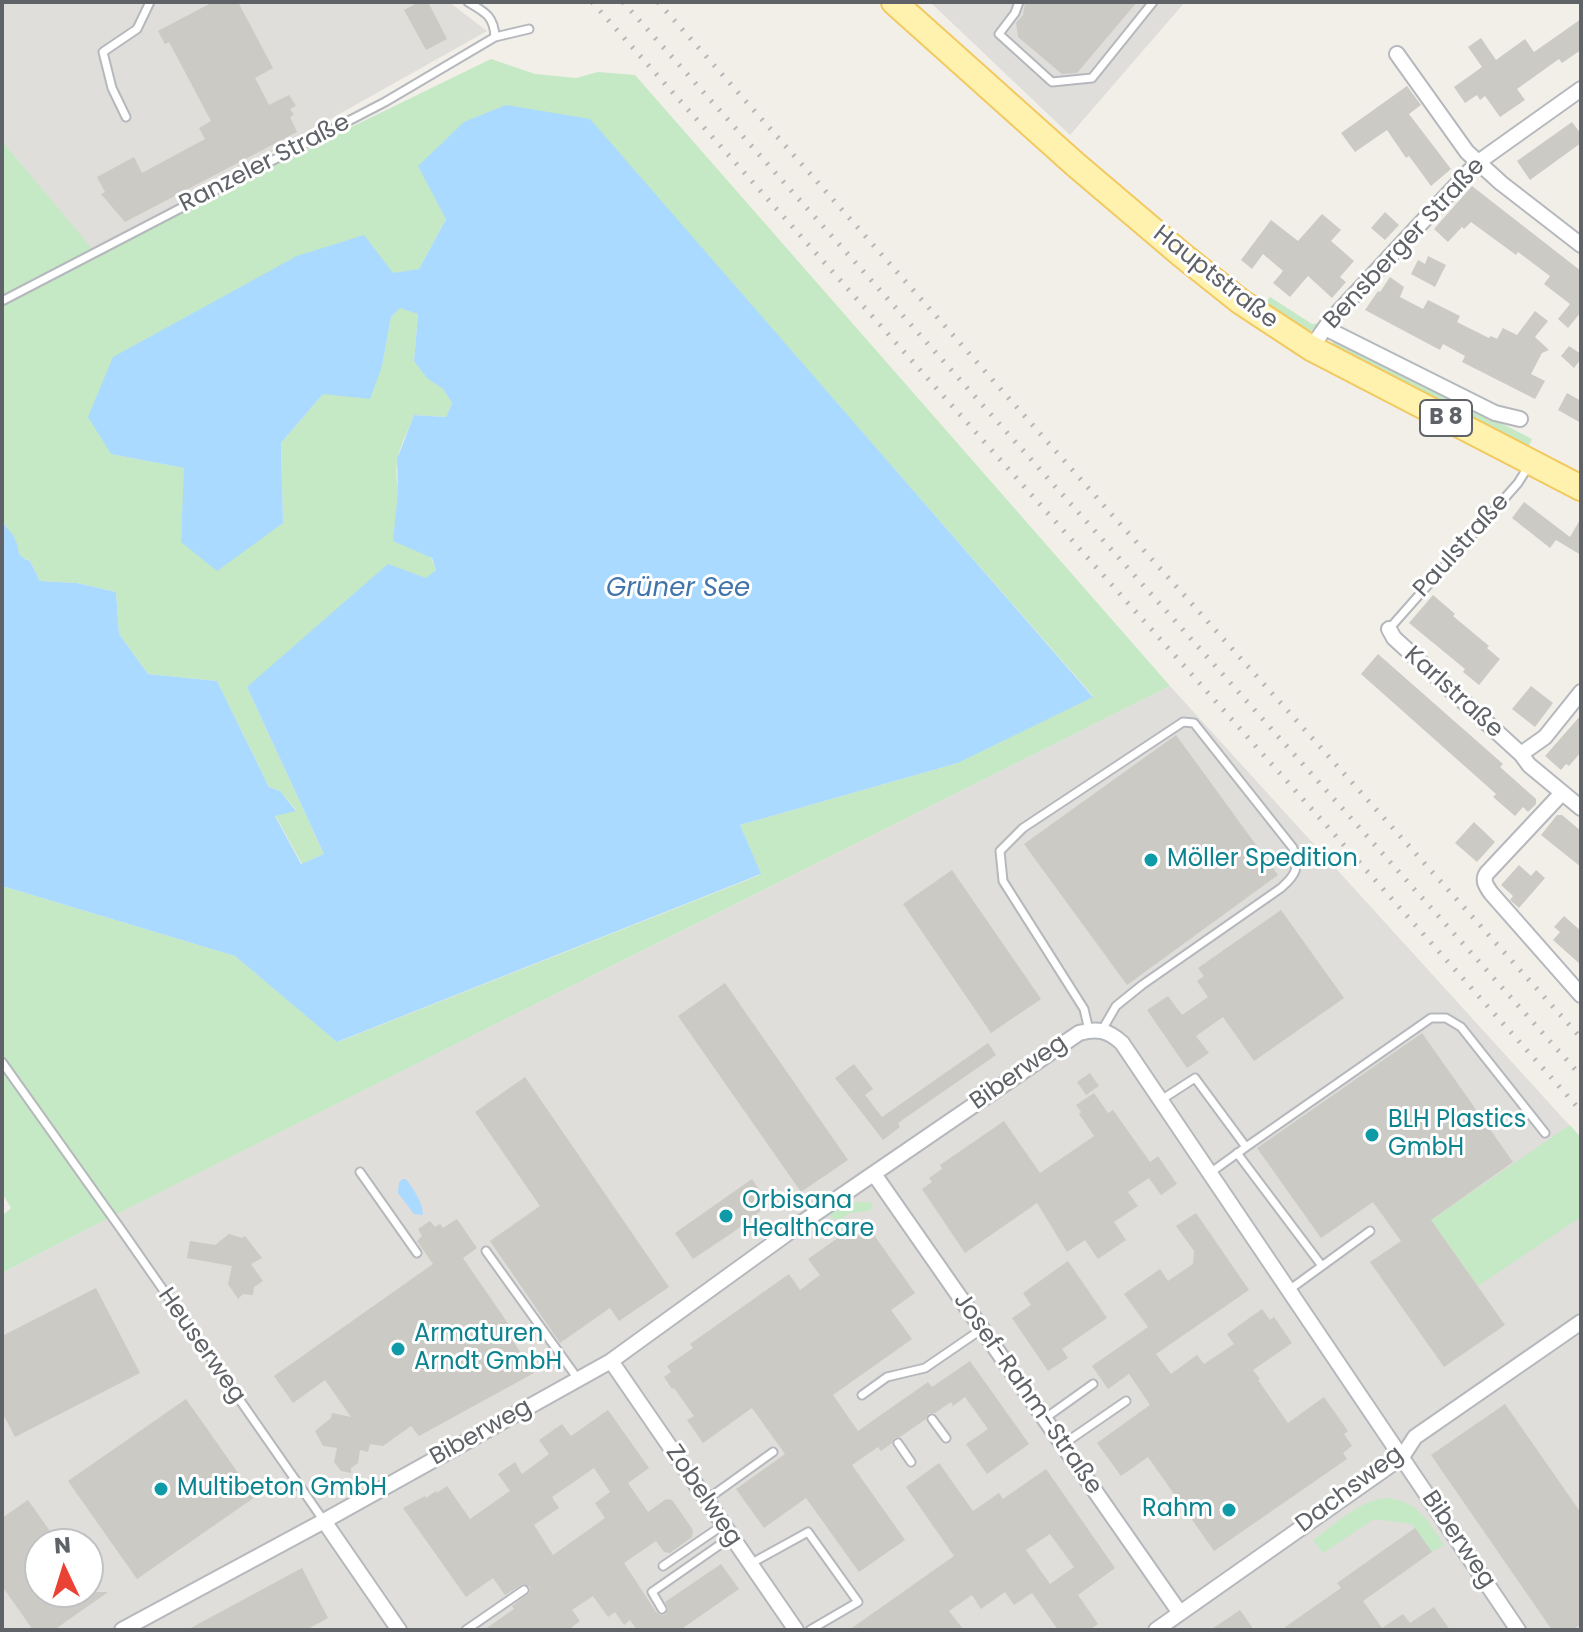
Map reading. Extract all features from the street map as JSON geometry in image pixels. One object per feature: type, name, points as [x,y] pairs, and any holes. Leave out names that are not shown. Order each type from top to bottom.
[{"type":"main road","name":"Hauptstraße","points":[[894,2],[1191,263],[1241,302],[1318,338],[1581,488]]},
{"type":"street","points":[[1397,54],[1477,163],[1581,245]]},
{"type":"street","name":"Bensberger Straße","points":[[1318,338],[1477,163],[1581,89]]},
{"type":"street","name":"Hauptstraße","points":[[1318,338],[1495,413],[1520,419]]},
{"type":"street","name":"Karlstraße","points":[[1389,629],[1394,638],[1521,754],[1529,765],[1581,808]]},
{"type":"street","name":"Karlstraße","points":[[1521,754],[1545,737],[1581,692]]},
{"type":"street","points":[[1562,793],[1484,877],[1487,887],[1500,903],[1581,995]]},
{"type":"street","name":"Biberweg","points":[[122,1630],[611,1361],[712,1286],[1079,1033],[1096,1030],[1113,1035],[1122,1043],[1518,1630]]},
{"type":"street","name":"Josef-Rahm-Straße","points":[[874,1174],[1180,1613]]},
{"type":"street","name":"Dachsweg","points":[[1156,1630],[1402,1457],[1415,1437],[1581,1322]]},
{"type":"street","name":"Zobelweg","points":[[611,1361],[796,1630]]},
{"type":"street","name":"Heuserweg","points":[[324,1521],[399,1630]]},
{"type":"lane","points":[[126,117],[112,88],[103,52],[137,29],[150,2]]},
{"type":"lane","points":[[468,2],[491,19],[495,37]]},
{"type":"lane","points":[[1019,2],[1015,13],[999,34],[1052,82],[1092,78],[1153,2]]},
{"type":"lane","name":"Ranzeler Straße","points":[[2,301],[385,102],[495,37],[529,29]]},
{"type":"lane","name":"Paulstraße","points":[[1389,629],[1518,483],[1531,462]]},
{"type":"lane","points":[[1183,722],[1194,723],[1293,848],[1297,865],[1293,878],[1154,976],[1116,1006],[1096,1030],[1003,881],[1000,851],[1035,819],[1183,722]]},
{"type":"lane","points":[[1210,1173],[1431,1018],[1446,1018],[1461,1027],[1545,1133]]},
{"type":"lane","name":"Heuserweg","points":[[2,1062],[324,1521]]},
{"type":"lane","points":[[1161,1100],[1195,1078],[1246,1147]]},
{"type":"lane","points":[[1237,1153],[1322,1266]]},
{"type":"lane","points":[[360,1172],[417,1253]]},
{"type":"lane","points":[[1289,1290],[1370,1231]]},
{"type":"lane","points":[[486,1251],[578,1379]]},
{"type":"lane","points":[[862,1395],[887,1377],[925,1368],[982,1329]]},
{"type":"lane","points":[[1044,1419],[1093,1384]]},
{"type":"lane","points":[[1062,1445],[1126,1401]]},
{"type":"lane","points":[[932,1419],[946,1438]]},
{"type":"lane","points":[[898,1443],[911,1462]]},
{"type":"lane","points":[[706,1500],[773,1452]]},
{"type":"lane","points":[[663,1566],[727,1531]]},
{"type":"lane","points":[[662,1609],[652,1592],[727,1531]]},
{"type":"lane","points":[[750,1564],[808,1532],[858,1602],[810,1630]]},
{"type":"lane","points":[[466,1630],[524,1590]]},
{"type":"shaded area","points":[[2,2],[449,2],[487,31],[94,252],[2,141]]},
{"type":"shaded area","points":[[930,2],[1185,2],[1070,135]]},
{"type":"shaded area","points":[[1170,686],[1581,1138],[1581,1630],[2,1630],[2,1273]]},
{"type":"green space","points":[[491,59],[535,74],[576,78],[598,72],[635,75],[1170,686],[2,1273],[2,1216],[11,1208],[2,1193],[2,886],[235,956],[338,1042],[760,875],[740,825],[958,763],[1093,696],[701,248],[446,219],[419,269],[393,274],[111,454],[185,468],[181,542],[283,523],[281,443],[323,394],[382,366],[391,317],[400,307],[418,314],[414,361],[427,377],[443,389],[452,403],[446,417],[414,415],[399,452],[396,472],[402,501],[436,570],[247,687],[324,854],[302,864],[275,815],[296,810],[280,791],[269,787],[217,681],[148,674],[119,634],[116,592],[77,583],[40,581],[30,561],[22,557],[2,519],[2,141],[95,252]]},
{"type":"green space","points":[[1270,297],[1312,324],[1320,323],[1307,332],[1264,304]]},
{"type":"green space","points":[[1331,336],[1532,439],[1528,448],[1334,349]]},
{"type":"green space","points":[[1570,1125],[1581,1138],[1581,1217],[1478,1286],[1431,1220]]},
{"type":"green space","points":[[858,1202],[873,1205],[870,1211],[850,1213],[839,1220],[831,1218],[830,1214],[843,1206]]},
{"type":"green space","points":[[1386,1498],[1414,1508],[1444,1545],[1432,1552],[1412,1524],[1374,1519],[1323,1553],[1313,1540],[1357,1508]]},
{"type":"water","name":"Grüner See","points":[[506,105],[590,119],[1093,697],[958,763],[740,825],[761,874],[337,1042],[235,956],[2,886],[2,519],[14,537],[20,554],[30,561],[40,581],[77,583],[116,592],[119,634],[148,674],[217,681],[269,787],[280,791],[296,811],[275,816],[301,864],[324,854],[247,687],[388,564],[426,578],[436,570],[432,558],[393,541],[398,492],[397,459],[414,415],[446,417],[452,403],[443,389],[427,378],[414,361],[418,314],[400,308],[391,317],[382,366],[370,399],[323,394],[281,443],[283,523],[217,571],[181,542],[184,468],[111,454],[88,417],[113,357],[297,256],[364,235],[393,273],[419,269],[446,219],[418,166],[464,122]]},
{"type":"water","points":[[403,1179],[417,1196],[423,1215],[414,1214],[398,1193],[399,1182]]},
{"type":"building","points":[[213,2],[238,2],[273,68],[255,78],[269,105],[289,95],[296,106],[290,109],[294,115],[290,117],[297,132],[125,222],[101,194],[105,192],[97,177],[134,157],[142,173],[205,139],[199,128],[211,121],[169,42],[165,44],[158,31]]},
{"type":"building","points":[[419,2],[428,2],[447,39],[426,50],[404,10]]},
{"type":"building","points":[[1025,2],[1137,2],[1077,73],[1062,74],[1018,37],[1016,23],[1023,15]]},
{"type":"building","points":[[1581,19],[1581,50],[1562,63],[1559,59],[1517,89],[1525,100],[1500,117],[1485,96],[1480,100],[1477,95],[1465,103],[1454,87],[1482,67],[1468,47],[1481,38],[1496,60],[1525,39],[1534,52]]},
{"type":"building","points":[[1407,86],[1421,105],[1409,114],[1451,169],[1431,186],[1387,130],[1355,152],[1341,133]]},
{"type":"building","points":[[1572,122],[1581,134],[1581,143],[1530,180],[1517,161]]},
{"type":"building","points":[[1472,186],[1581,271],[1581,312],[1568,328],[1558,319],[1570,304],[1544,284],[1550,276],[1518,252],[1516,255],[1471,222],[1448,242],[1434,229]]},
{"type":"building","points":[[1385,212],[1399,225],[1385,240],[1371,228]]},
{"type":"building","points":[[1322,214],[1341,230],[1331,241],[1354,261],[1340,277],[1346,282],[1332,298],[1308,276],[1290,297],[1273,283],[1283,271],[1263,254],[1252,269],[1241,260],[1271,220],[1298,241]]},
{"type":"building","points":[[1428,256],[1446,265],[1435,287],[1411,274],[1418,260],[1425,264]]},
{"type":"building","points":[[1390,277],[1404,287],[1400,297],[1423,309],[1428,300],[1460,316],[1457,322],[1489,338],[1497,339],[1503,328],[1517,335],[1535,311],[1548,321],[1535,337],[1549,350],[1542,353],[1531,374],[1545,381],[1535,399],[1462,362],[1465,356],[1443,344],[1440,350],[1365,310]]},
{"type":"building","points":[[1569,346],[1581,354],[1574,368],[1561,356]]},
{"type":"building","points":[[1567,393],[1581,401],[1581,423],[1558,410]]},
{"type":"building","points":[[1524,502],[1570,537],[1581,518],[1581,555],[1556,540],[1550,548],[1512,518]]},
{"type":"building","points":[[1433,595],[1500,659],[1479,685],[1463,672],[1465,669],[1409,623]]},
{"type":"building","points":[[1378,654],[1503,764],[1500,767],[1536,799],[1536,804],[1528,812],[1523,807],[1515,816],[1493,797],[1496,794],[1361,674]]},
{"type":"building","points":[[1531,686],[1553,703],[1535,727],[1512,709]]},
{"type":"building","points":[[1581,715],[1581,752],[1561,770],[1545,756]]},
{"type":"building","name":"Möller Spedition","points":[[1176,735],[1278,875],[1127,985],[1024,844]]},
{"type":"building","points":[[1557,815],[1562,815],[1581,831],[1581,867],[1541,835]]},
{"type":"building","points":[[1474,822],[1495,842],[1477,862],[1455,843]]},
{"type":"building","points":[[1519,865],[1531,876],[1536,870],[1545,878],[1519,908],[1510,900],[1513,896],[1501,885]]},
{"type":"building","points":[[952,870],[1041,999],[991,1033],[903,904]]},
{"type":"building","points":[[1281,910],[1344,998],[1254,1061],[1223,1017],[1196,1036],[1209,1053],[1187,1068],[1147,1010],[1168,996],[1182,1015],[1208,997],[1197,981],[1204,976],[1198,968]]},
{"type":"building","points":[[1564,916],[1581,931],[1581,965],[1553,940],[1560,932],[1554,927]]},
{"type":"building","points":[[725,983],[848,1160],[801,1192],[678,1016]]},
{"type":"building","points":[[1422,1033],[1513,1162],[1431,1220],[1505,1325],[1444,1367],[1370,1262],[1401,1241],[1373,1202],[1321,1238],[1257,1148]]},
{"type":"building","points":[[988,1043],[996,1055],[898,1123],[900,1127],[883,1140],[835,1078],[854,1064],[873,1089],[865,1095],[882,1117]]},
{"type":"building","points":[[1090,1073],[1099,1086],[1086,1095],[1077,1082]]},
{"type":"building","points":[[525,1077],[669,1287],[619,1321],[610,1308],[560,1343],[490,1241],[540,1206],[475,1112]]},
{"type":"building","points":[[1094,1093],[1108,1113],[1113,1110],[1150,1162],[1158,1156],[1177,1184],[1161,1195],[1149,1178],[1128,1192],[1138,1206],[1114,1222],[1126,1240],[1098,1259],[1085,1240],[1067,1252],[1037,1203],[965,1253],[922,1189],[932,1182],[929,1178],[942,1169],[940,1165],[1004,1121],[1040,1173],[1094,1136],[1076,1105]]},
{"type":"building","name":"Orbisana Healthcare","points":[[752,1179],[769,1205],[693,1259],[675,1233]]},
{"type":"building","points":[[1196,1213],[1249,1290],[1156,1354],[1171,1374],[1197,1355],[1204,1364],[1234,1344],[1227,1334],[1262,1309],[1270,1320],[1274,1317],[1292,1343],[1253,1370],[1258,1380],[1288,1423],[1324,1397],[1348,1431],[1344,1434],[1352,1446],[1343,1453],[1347,1459],[1214,1551],[1148,1457],[1121,1476],[1097,1443],[1150,1405],[1129,1374],[1108,1389],[1092,1366],[1148,1327],[1124,1294],[1160,1269],[1168,1281],[1193,1264],[1194,1251],[1176,1226]]},
{"type":"building","points":[[457,1219],[477,1248],[463,1258],[518,1338],[513,1341],[534,1373],[419,1436],[411,1426],[383,1446],[370,1444],[368,1452],[360,1450],[358,1463],[351,1468],[351,1473],[341,1471],[334,1462],[337,1448],[323,1446],[315,1431],[331,1418],[332,1413],[351,1417],[325,1380],[293,1403],[274,1376],[433,1264],[417,1241],[422,1236],[418,1229],[430,1221],[435,1227],[440,1224],[443,1228]]},
{"type":"building","points":[[869,1228],[915,1293],[891,1310],[912,1339],[833,1395],[858,1431],[928,1382],[932,1387],[970,1361],[1029,1444],[987,1474],[966,1444],[988,1429],[965,1397],[953,1406],[951,1402],[935,1413],[929,1413],[926,1419],[894,1438],[881,1451],[878,1447],[852,1465],[905,1540],[859,1572],[806,1498],[764,1528],[736,1489],[785,1454],[752,1408],[703,1443],[687,1420],[694,1416],[664,1377],[671,1372],[667,1366],[693,1348],[690,1344],[789,1274],[800,1290],[820,1275],[808,1259],[842,1235],[845,1240]]},
{"type":"building","points":[[229,1234],[245,1236],[262,1258],[251,1264],[263,1281],[254,1287],[253,1295],[243,1294],[238,1299],[228,1284],[232,1266],[187,1258],[190,1241],[215,1245]]},
{"type":"building","points":[[1068,1261],[1107,1318],[1062,1349],[1068,1358],[1048,1371],[1012,1318],[1031,1305],[1023,1293]]},
{"type":"building","points":[[96,1288],[140,1373],[15,1437],[2,1412],[2,1336]]},
{"type":"building","name":"Multibeton GmbH","points":[[186,1399],[255,1497],[137,1579],[68,1481]]},
{"type":"building","points":[[1505,1404],[1581,1513],[1581,1624],[1573,1630],[1552,1630],[1431,1455]]},
{"type":"building","points":[[608,1410],[649,1468],[628,1483],[648,1512],[666,1499],[672,1500],[693,1530],[692,1537],[670,1553],[664,1552],[656,1541],[624,1563],[656,1612],[666,1614],[668,1608],[665,1602],[721,1564],[739,1589],[680,1630],[637,1630],[630,1620],[624,1625],[615,1612],[608,1617],[593,1596],[572,1610],[580,1621],[568,1630],[484,1630],[514,1609],[512,1606],[529,1593],[530,1587],[523,1584],[505,1595],[493,1578],[466,1597],[403,1508],[447,1486],[470,1519],[510,1491],[498,1474],[515,1462],[522,1474],[549,1454],[539,1440],[562,1424],[571,1436]],"holes":[[[594,1468],[610,1492],[595,1503],[605,1518],[553,1555],[534,1525],[559,1508],[552,1497]]]},
{"type":"building","points":[[939,1463],[973,1511],[999,1493],[1003,1499],[1046,1469],[1115,1568],[1078,1595],[1098,1624],[1090,1630],[1058,1630],[1032,1593],[1014,1605],[1005,1592],[981,1609],[972,1595],[949,1611],[964,1630],[849,1630],[954,1556],[906,1487]],"holes":[[[1050,1534],[1074,1567],[1050,1584],[1026,1550]]]},
{"type":"building","points":[[28,1500],[48,1528],[24,1528],[24,1608],[85,1608],[54,1630],[33,1630],[2,1586],[2,1518]]},
{"type":"building","points":[[1415,1528],[1432,1552],[1363,1601],[1382,1628],[1403,1614],[1410,1623],[1434,1607],[1450,1630],[1281,1630],[1341,1588],[1337,1583]]},
{"type":"building","points":[[302,1568],[328,1618],[306,1630],[187,1630]]},
{"type":"building","points":[[1240,1610],[1254,1630],[1210,1630],[1230,1617]]},
{"type":"railway","points":[[592,2],[1581,1111]]},
{"type":"railway","points":[[623,2],[1581,1076]]},
{"type":"railway","points":[[658,2],[1581,1038]]},
{"type":"place","name":"Möller Spedition","points":[[1151,860]]},
{"type":"place","name":"BLH Plastics GmbH","points":[[1372,1135]]},
{"type":"place","name":"Orbisana Healthcare","points":[[726,1216]]},
{"type":"place","name":"Armaturen Arndt GmbH","points":[[398,1349]]},
{"type":"place","name":"Multibeton GmbH","points":[[161,1489]]},
{"type":"place","name":"Rahm","points":[[1229,1510]]}]
